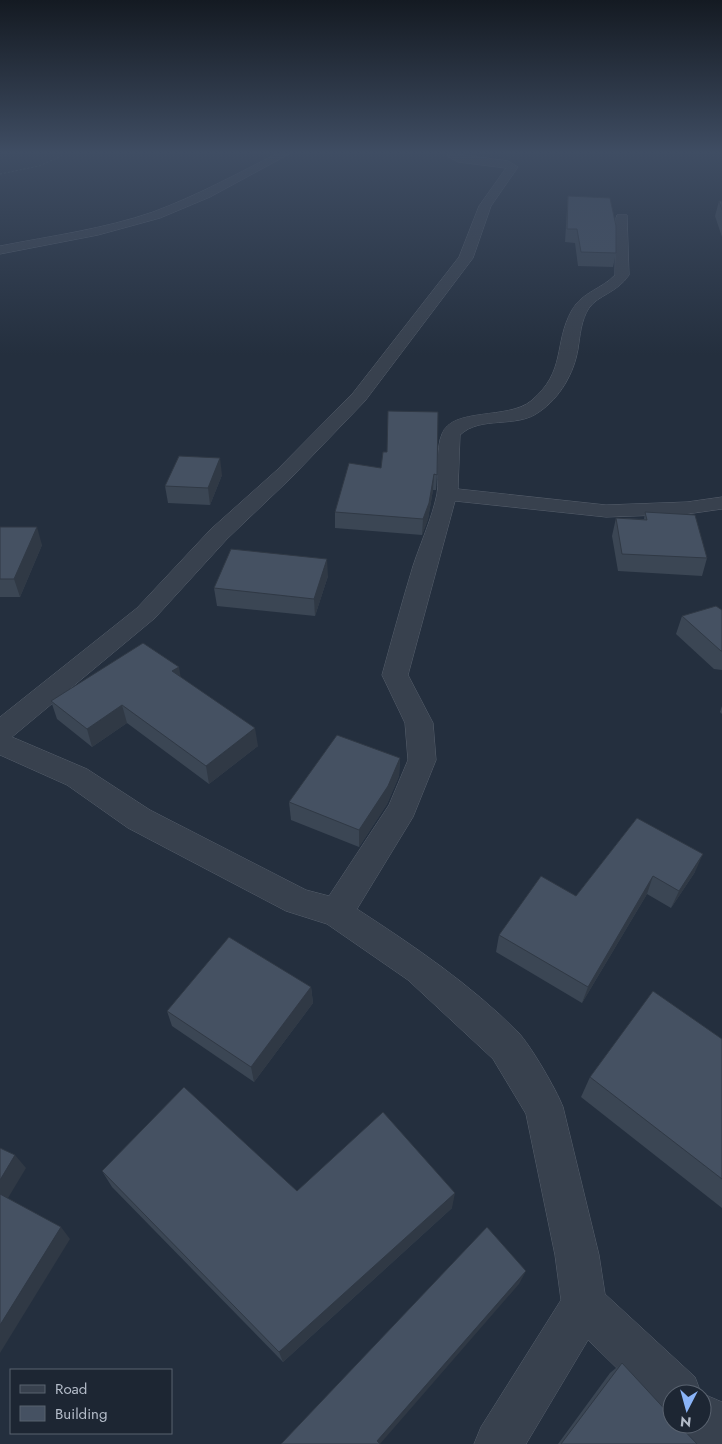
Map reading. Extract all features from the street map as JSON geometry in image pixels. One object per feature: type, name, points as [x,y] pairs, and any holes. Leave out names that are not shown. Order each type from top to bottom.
[{"type":"street","points":[[0,250],[112,228],[137,220]]},
{"type":"street","points":[[0,732],[146,614],[219,534],[284,474],[359,397],[466,258],[480,220]]},
{"type":"street","points":[[337,913],[402,809],[422,760],[419,723],[395,675],[419,585],[447,494],[451,434],[456,427],[467,422],[499,418],[530,411],[545,399],[566,366],[572,333],[582,306],[593,296],[611,287],[622,275],[622,220]]},
{"type":"street","points":[[447,494],[606,511],[687,508],[722,503]]},
{"type":"street","points":[[0,745],[11,747],[77,777],[139,820],[298,901],[337,913],[420,969],[506,1046],[544,1107],[578,1254],[584,1305],[498,1444]]},
{"type":"street","points":[[584,1305],[667,1384]]},
{"type":"street","points":[[712,1426],[722,1435]]},
{"type":"building","points":[[567,220],[615,220],[616,253],[581,252],[577,229],[567,229]]},
{"type":"building","points":[[388,411],[438,412],[437,475],[434,474],[429,503],[423,519],[335,512],[349,463],[381,468],[383,452],[387,452]]},
{"type":"building","points":[[179,456],[220,458],[208,488],[165,486]]},
{"type":"building","points":[[645,512],[695,515],[707,558],[622,554],[616,518],[647,520]]},
{"type":"building","points":[[0,527],[37,527],[14,579],[0,579]]},
{"type":"building","points":[[231,549],[327,559],[314,599],[214,588]]},
{"type":"building","points":[[716,606],[722,610],[722,651],[682,616]]},
{"type":"building","points":[[143,643],[179,667],[172,671],[255,728],[206,766],[122,705],[87,729],[51,701]]},
{"type":"building","points":[[337,735],[400,758],[388,786],[359,830],[289,802]]},
{"type":"building","points":[[637,818],[703,854],[679,891],[653,876],[588,987],[499,935],[541,876],[576,896]]},
{"type":"building","points":[[229,937],[311,987],[251,1067],[167,1011]]},
{"type":"building","points":[[653,991],[722,1039],[722,1179],[590,1077]]},
{"type":"building","points":[[184,1087],[297,1191],[383,1112],[455,1193],[279,1352],[102,1171]]},
{"type":"building","points":[[0,1148],[15,1155],[0,1180]]},
{"type":"building","points":[[0,1194],[61,1227],[0,1325]]},
{"type":"building","points":[[487,1227],[526,1271],[377,1441],[380,1444],[281,1444]]},
{"type":"building","points":[[622,1363],[662,1406],[662,1434],[688,1434],[697,1444],[561,1444]]}]
